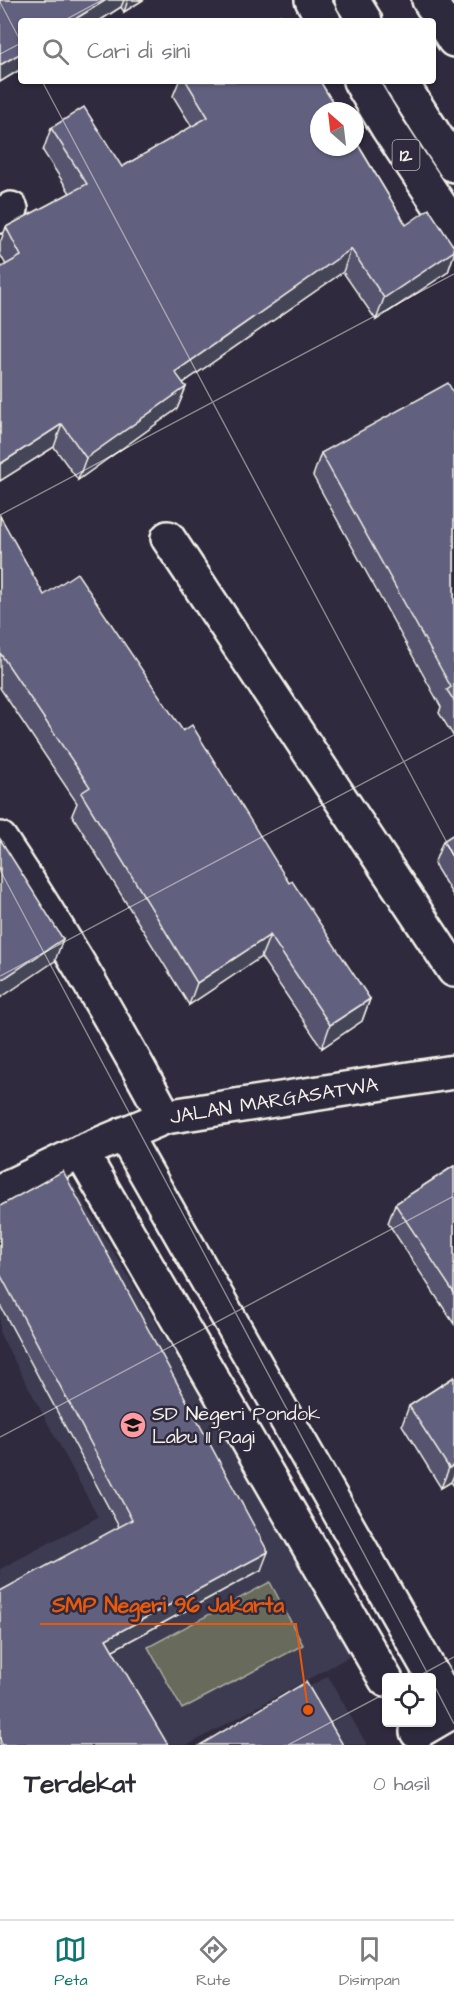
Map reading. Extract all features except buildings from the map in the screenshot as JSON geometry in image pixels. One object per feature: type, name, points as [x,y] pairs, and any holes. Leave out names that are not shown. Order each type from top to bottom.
[{"type":"main road","points":[[312,0],[322,18]]},
{"type":"main road","points":[[352,0],[363,18]]},
{"type":"main road","points":[[429,0],[454,40]]},
{"type":"main road","name":"12","points":[[362,84],[388,128],[454,227]]},
{"type":"main road","points":[[402,84],[454,165]]},
{"type":"main road","points":[[168,538],[454,970]]},
{"type":"main road","points":[[0,839],[52,920],[165,1117]]},
{"type":"main road","name":"JALAN MARGASATWA","points":[[0,1191],[81,1152],[165,1117],[454,1072]]},
{"type":"main road","points":[[124,1134],[454,1712],[418,1733]]},
{"type":"main road","points":[[81,1152],[383,1673]]},
{"type":"main road","points":[[322,1569],[359,1547]]},
{"type":"shaded area","name":"SD Negeri Pondok Labu 11 Pagi","points":[[67,1174],[354,1654],[188,1745],[8,1745],[0,1730],[0,1569],[98,1517],[0,1334],[0,1208]]},
{"type":"shaded area","points":[[328,1676],[367,1745],[207,1745]]},
{"type":"green space","points":[[270,1582],[303,1645],[182,1709],[148,1647]]},
{"type":"place","name":"SD Negeri Pondok Labu 11 Pagi","points":[[133,1425]]},
{"type":"place","name":"SMP Negeri 96 Jakarta","points":[[308,1710]]}]
